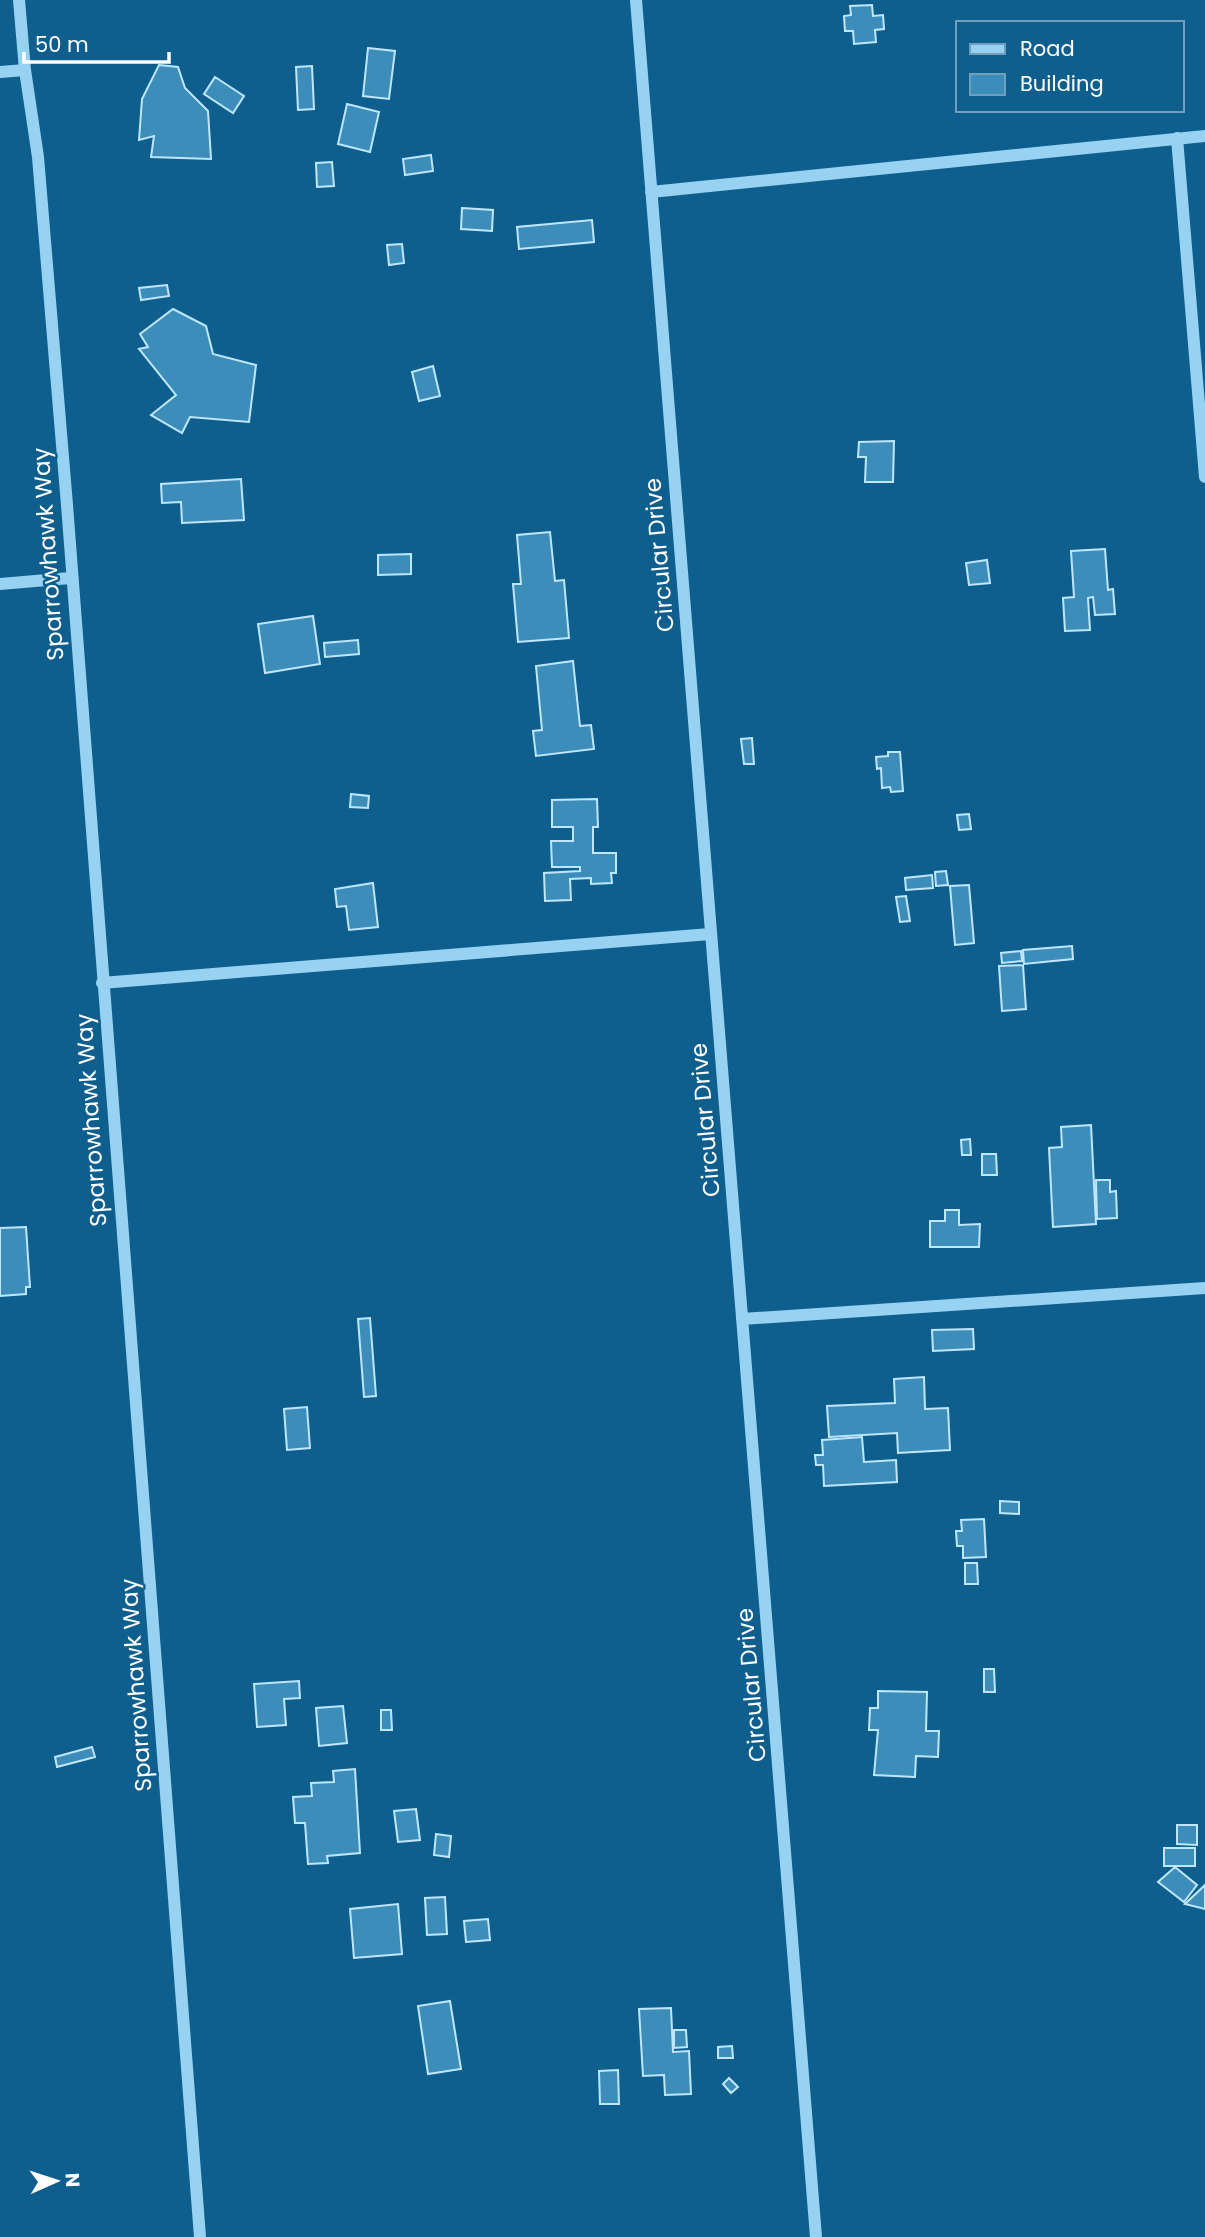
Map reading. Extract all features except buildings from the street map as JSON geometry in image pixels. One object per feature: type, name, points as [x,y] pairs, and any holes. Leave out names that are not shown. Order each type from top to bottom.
[{"type":"street","name":"Sparrowhawk Way","points":[[19,0],[25,70],[38,157],[200,2237]]},
{"type":"street","name":"Circular Drive","points":[[636,0],[816,2237]]},
{"type":"street","points":[[0,72],[25,70]]},
{"type":"street","points":[[651,192],[1205,136]]},
{"type":"street","points":[[1177,138],[1205,477]]},
{"type":"street","points":[[0,584],[70,578]]},
{"type":"street","points":[[102,983],[710,934]]},
{"type":"street","points":[[742,1319],[1205,1288]]}]
